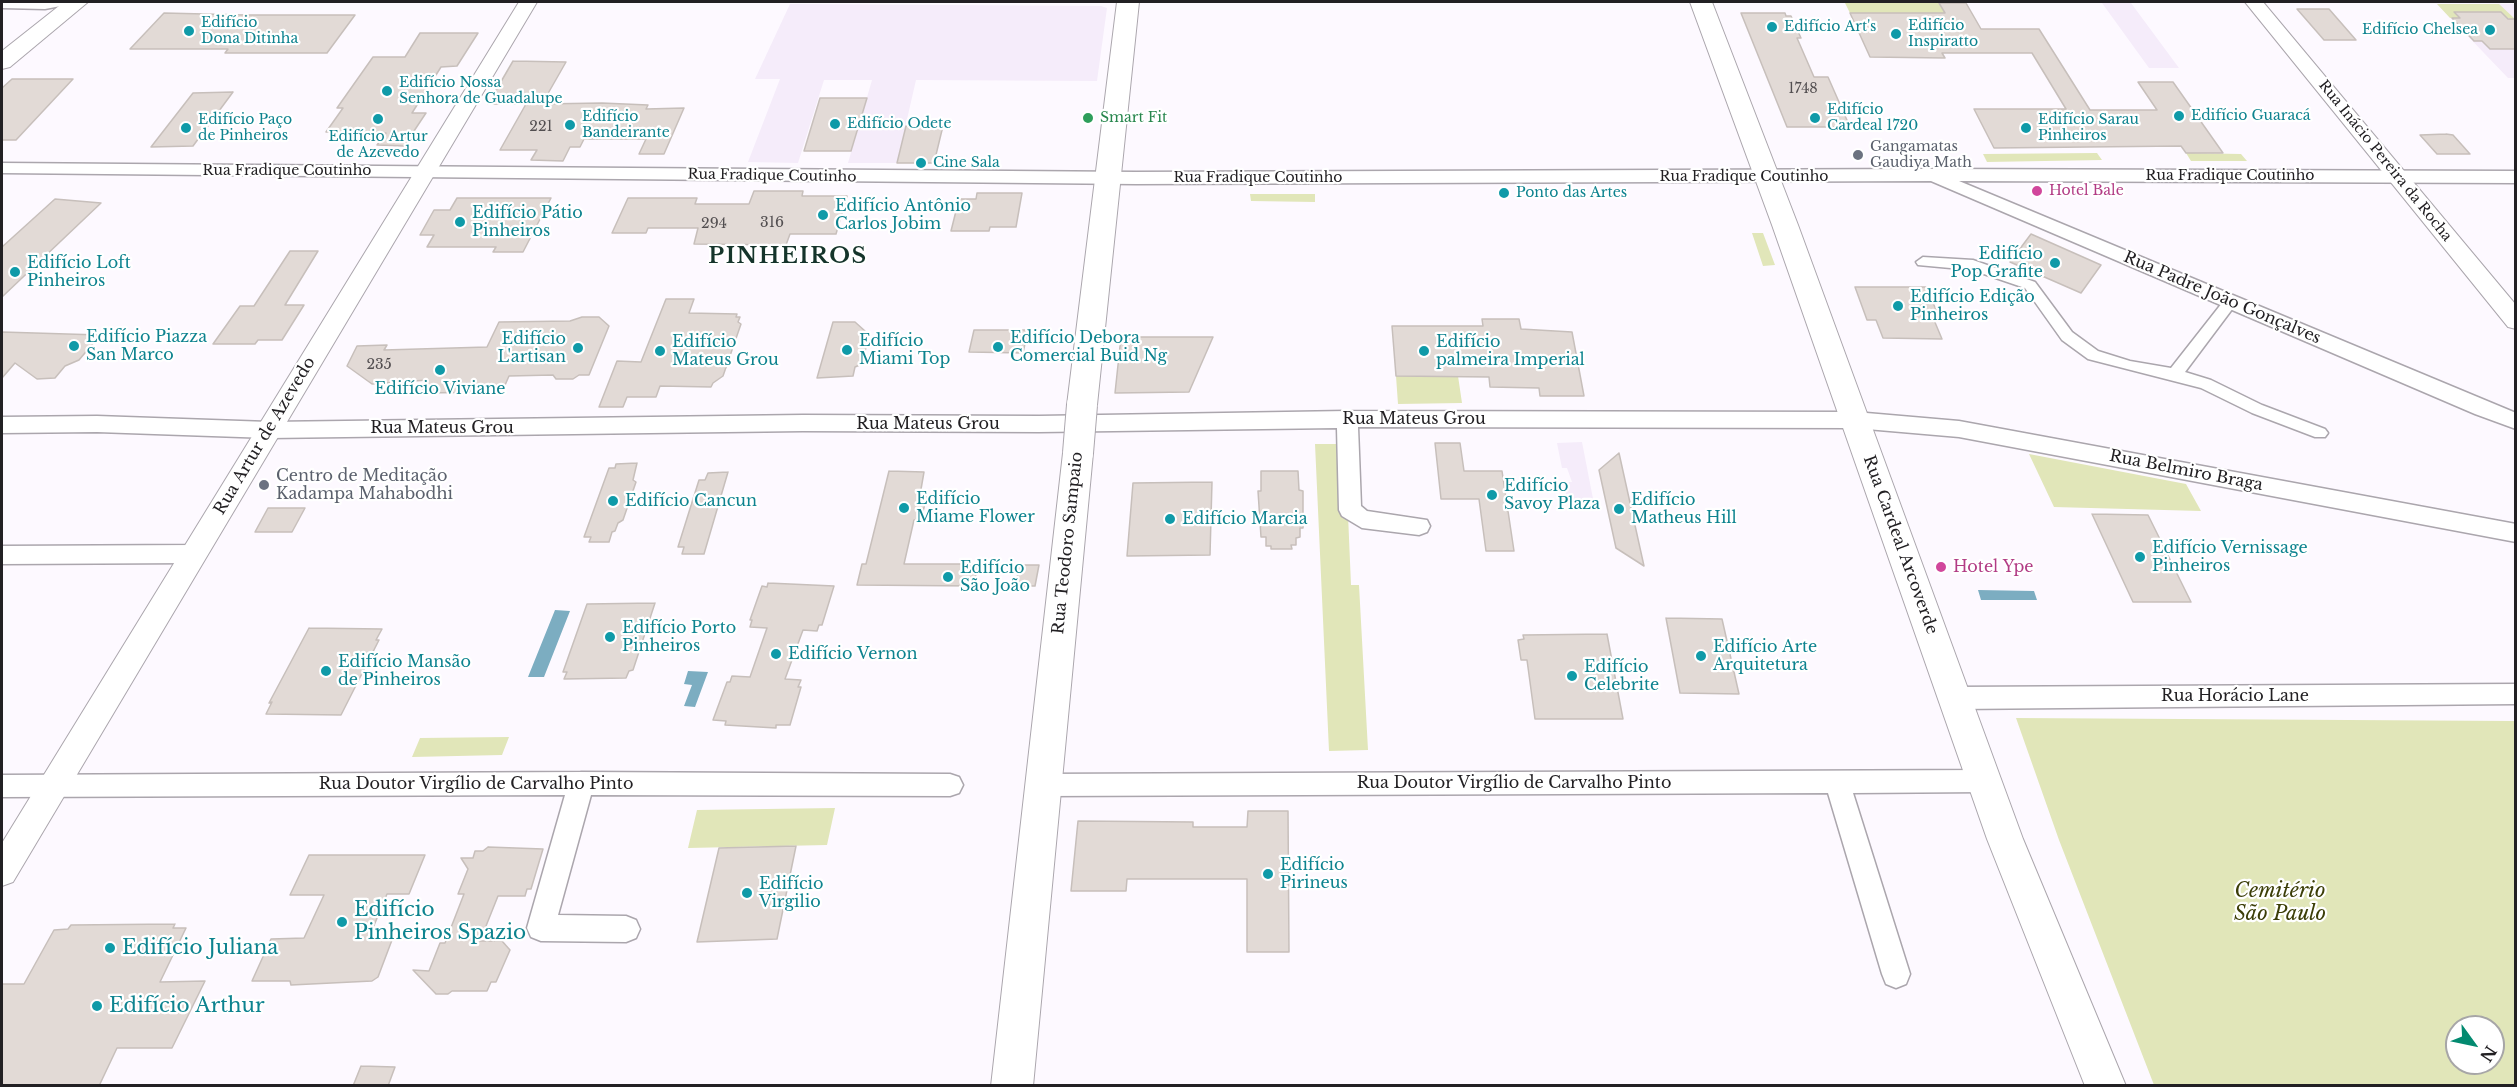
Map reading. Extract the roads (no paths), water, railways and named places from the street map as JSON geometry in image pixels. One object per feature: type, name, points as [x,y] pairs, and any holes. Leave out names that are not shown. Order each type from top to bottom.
[{"type":"main road","points":[[2,62],[77,2]]},
{"type":"main road","name":"Rua Teodoro Sampaio","points":[[1012,1086],[1082,405],[1128,2]]},
{"type":"main road","name":"Rua Cardeal Arcoverde","points":[[1701,2],[1767,177],[2005,839],[2106,1086]]},
{"type":"street","points":[[2,3],[61,2]]},
{"type":"street","name":"Rua Artur de Azevedo","points":[[2,871],[528,2]]},
{"type":"street","name":"Rua Inácio Pereira da Rocha","points":[[2254,2],[2516,321]]},
{"type":"street","name":"Rua Fradique Coutinho","points":[[2,168],[1109,178],[1929,175],[2516,177]]},
{"type":"street","name":"Rua Padre João Gonçalves","points":[[1929,175],[2231,301],[2482,410],[2516,421]]},
{"type":"street","points":[[1923,262],[1972,265],[2030,285],[2067,336],[2093,355],[2130,366],[2175,374],[2206,384],[2257,409],[2320,433]]},
{"type":"street","points":[[2175,374],[2231,301]]},
{"type":"street","points":[[1347,419],[1350,510],[1362,519],[1377,523],[1419,526]]},
{"type":"street","name":"Rua Mateus Grou","points":[[2,425],[97,424],[269,430],[803,423],[1039,424],[1347,419],[1855,420]]},
{"type":"street","name":"Rua Belmiro Braga","points":[[1855,420],[1959,429],[2516,533]]},
{"type":"street","points":[[2,555],[194,554]]},
{"type":"street","name":"Rua Horácio Lane","points":[[1955,698],[2516,694]]},
{"type":"street","name":"Rua Doutor Virgílio de Carvalho Pinto","points":[[1043,784],[1985,781]]},
{"type":"street","points":[[1837,782],[1896,974]]},
{"type":"street","points":[[580,783],[541,928],[626,929]]},
{"type":"street","name":"Rua Doutor Virgílio de Carvalho Pinto","points":[[2,786],[580,783],[950,785]]},
{"type":"water","points":[[1978,590],[2034,591],[2037,600],[1981,600]]},
{"type":"water","points":[[555,610],[570,611],[544,677],[528,677]]},
{"type":"water","points":[[688,671],[708,672],[695,707],[684,706],[692,685],[684,684]]},
{"type":"place","name":"Edifício Art's","points":[[1772,27]]},
{"type":"place","name":"Edifício Chelsea","points":[[2490,30]]},
{"type":"place","name":"Edifício Dona Ditinha","points":[[189,31]]},
{"type":"place","name":"Edifício Inspiratto","points":[[1896,34]]},
{"type":"place","name":"Edifício Nossa Senhora de Guadalupe","points":[[387,91]]},
{"type":"place","name":"Edifício Guaracá","points":[[2179,116]]},
{"type":"place","name":"Smart Fit","points":[[1088,118]]},
{"type":"place","name":"Edifício Cardeal 1720","points":[[1815,118]]},
{"type":"place","name":"Edifício Artur de Azevedo","points":[[378,119]]},
{"type":"place","name":"Edifício Odete","points":[[835,124]]},
{"type":"place","name":"Edifício Bandeirante","points":[[570,125]]},
{"type":"place","name":"Edifício Paço de Pinheiros","points":[[186,128]]},
{"type":"place","name":"Edifício Sarau Pinheiros","points":[[2026,128]]},
{"type":"place","name":"Gangamatas Gaudiya Math","points":[[1858,155]]},
{"type":"place","name":"Cine Sala","points":[[921,163]]},
{"type":"place","name":"Hotel Bale","points":[[2037,191]]},
{"type":"place","name":"Ponto das Artes","points":[[1504,193]]},
{"type":"place","name":"Edifício Antônio Carlos Jobim","points":[[823,215]]},
{"type":"place","name":"Edifício Pátio Pinheiros","points":[[460,222]]},
{"type":"place","name":"Edifício Pop Grafite","points":[[2055,263]]},
{"type":"place","name":"Edifício Loft Pinheiros","points":[[15,272]]},
{"type":"place","name":"Edifício Edição Pinheiros","points":[[1898,306]]},
{"type":"place","name":"Edifício Piazza San Marco","points":[[74,346]]},
{"type":"place","name":"Edifício Debora Comercial Buid Ng","points":[[998,347]]},
{"type":"place","name":"Edifício L'artisan","points":[[578,348]]},
{"type":"place","name":"Edifício Miami Top","points":[[847,350]]},
{"type":"place","name":"Edifício Mateus Grou","points":[[660,351]]},
{"type":"place","name":"Edifício palmeira Imperial","points":[[1424,351]]},
{"type":"place","name":"Edifício Viviane","points":[[440,370]]},
{"type":"place","name":"Centro de Meditação Kadampa Mahabodhi","points":[[264,485]]},
{"type":"place","name":"Edifício Savoy Plaza","points":[[1492,495]]},
{"type":"place","name":"Edifício Cancun","points":[[613,501]]},
{"type":"place","name":"Edifício Miame Flower","points":[[904,508]]},
{"type":"place","name":"Edifício Matheus Hill","points":[[1619,509]]},
{"type":"place","name":"Edifício Marcia","points":[[1170,519]]},
{"type":"place","name":"Edifício Vernissage Pinheiros","points":[[2140,557]]},
{"type":"place","name":"Hotel Ype","points":[[1941,567]]},
{"type":"place","name":"Edifício São João","points":[[948,577]]},
{"type":"place","name":"Edifício Porto Pinheiros","points":[[610,637]]},
{"type":"place","name":"Edifício Vernon","points":[[776,654]]},
{"type":"place","name":"Edifício Arte Arquitetura","points":[[1701,656]]},
{"type":"place","name":"Edifício Mansão de Pinheiros","points":[[326,671]]},
{"type":"place","name":"Edifício Celebrite","points":[[1572,676]]},
{"type":"place","name":"Edifício Pirineus","points":[[1268,874]]},
{"type":"place","name":"Edifício Virgilio","points":[[747,893]]},
{"type":"place","name":"Edifício Pinheiros Spazio","points":[[342,922]]},
{"type":"place","name":"Edifício Juliana","points":[[110,948]]},
{"type":"place","name":"Edifício Arthur","points":[[97,1006]]},
{"type":"district","name":"PINHEIROS","points":[[788,257]]},
{"type":"park label","name":"Cemitério São Paulo","points":[[2280,902]]}]
